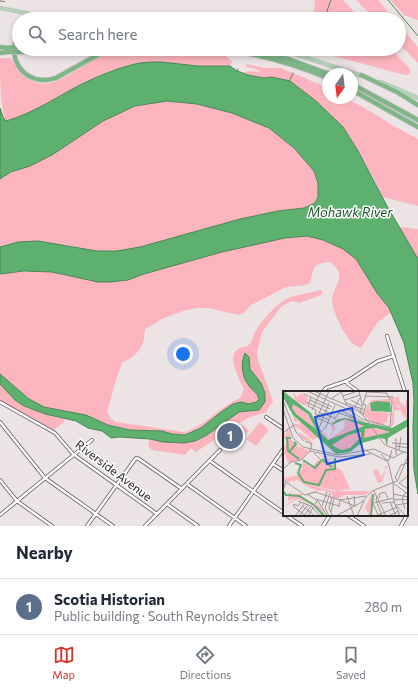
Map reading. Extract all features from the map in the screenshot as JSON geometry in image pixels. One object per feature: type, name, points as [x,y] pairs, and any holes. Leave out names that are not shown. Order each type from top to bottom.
[{"type":"highway","points":[[0,48],[12,51]]},
{"type":"highway","points":[[0,53],[12,49]]},
{"type":"highway","points":[[15,56],[16,62],[26,74],[40,80],[56,78],[96,56]]},
{"type":"highway","points":[[256,56],[275,60],[322,76]]},
{"type":"highway","points":[[276,56],[322,71]]},
{"type":"highway","points":[[361,75],[397,92],[418,105]]},
{"type":"highway","points":[[358,87],[418,120]]},
{"type":"highway","points":[[358,93],[418,127]]},
{"type":"main road","points":[[0,8],[21,12]]},
{"type":"main road","points":[[302,56],[361,75],[418,98]]},
{"type":"street","points":[[387,336],[405,391]]},
{"type":"street","points":[[324,391],[326,388],[346,381],[378,361],[394,356]]},
{"type":"street","points":[[346,381],[358,391]]},
{"type":"street","name":"Riverside Avenue","points":[[0,402],[55,433],[73,454],[157,514]]},
{"type":"street","points":[[266,416],[283,428]]},
{"type":"street","points":[[0,422],[45,478],[114,526]]},
{"type":"street","points":[[0,515],[92,440]]},
{"type":"street","points":[[230,526],[283,449]]},
{"type":"street","points":[[147,526],[220,450]]},
{"type":"street","points":[[87,526],[134,459],[137,458],[182,489]]},
{"type":"street","points":[[210,461],[283,512]]},
{"type":"street","points":[[273,464],[283,470]]},
{"type":"street","points":[[0,480],[17,501],[52,526]]},
{"type":"street","points":[[187,484],[246,526]]},
{"type":"street","points":[[167,504],[198,526]]},
{"type":"street","points":[[287,516],[302,526]]},
{"type":"street","points":[[323,526],[329,516]]},
{"type":"street","points":[[349,516],[364,526]]},
{"type":"street","points":[[400,526],[406,516]]},
{"type":"shaded area","points":[[315,0],[343,0],[354,12],[313,12]]},
{"type":"shaded area","points":[[356,0],[378,0],[388,12],[368,12]]},
{"type":"shaded area","points":[[390,0],[418,0],[418,20],[406,16],[406,12],[401,12]]},
{"type":"shaded area","points":[[406,33],[418,47],[418,63],[406,51]]},
{"type":"shaded area","points":[[100,56],[226,56],[232,61],[230,66],[166,65],[143,63],[118,68],[86,82],[39,108],[6,121],[1,99],[0,58],[11,58],[20,72],[27,78],[38,83],[47,83],[66,77]]},
{"type":"shaded area","points":[[334,56],[398,56],[410,69],[410,73],[407,75]]},
{"type":"shaded area","points":[[247,64],[265,68],[281,68],[322,85],[322,104],[357,104],[418,139],[418,206],[383,197],[372,175],[343,127],[316,101],[290,81],[272,77],[264,78],[241,73],[250,71],[261,72],[256,69],[246,67]]},
{"type":"shaded area","points":[[167,101],[197,104],[232,113],[269,128],[294,148],[314,171],[318,182],[318,197],[315,203],[304,208],[278,211],[240,219],[140,247],[117,251],[97,251],[66,245],[18,242],[0,247],[0,179],[53,155],[112,116],[134,107]]},
{"type":"shaded area","points":[[399,227],[418,229],[418,259]]},
{"type":"shaded area","points":[[307,236],[323,240],[343,249],[356,259],[377,293],[391,312],[377,323],[361,348],[356,346],[346,335],[338,321],[333,307],[332,297],[338,282],[339,272],[330,262],[317,265],[315,267],[310,283],[306,285],[286,287],[251,305],[244,313],[238,315],[209,308],[198,308],[186,310],[164,318],[145,329],[140,350],[133,357],[122,363],[107,412],[111,419],[116,422],[184,432],[198,426],[240,398],[244,389],[237,374],[233,357],[238,349],[250,344],[254,334],[264,319],[288,298],[321,290],[323,292],[321,295],[299,303],[293,301],[287,303],[281,307],[262,332],[257,353],[258,360],[273,401],[266,412],[248,418],[196,452],[191,448],[185,455],[152,450],[148,446],[150,439],[163,442],[184,443],[207,435],[239,412],[259,410],[265,393],[261,383],[250,369],[249,357],[243,357],[244,377],[247,384],[257,394],[259,399],[256,402],[249,404],[241,402],[233,404],[201,428],[185,435],[172,434],[162,431],[130,430],[108,425],[86,415],[44,407],[29,399],[0,374],[0,274],[45,271],[107,281],[127,280],[226,250],[274,240]]},
{"type":"shaded area","points":[[0,384],[13,398],[24,406],[44,414],[65,419],[64,422],[54,430],[0,401]]},
{"type":"shaded area","points":[[260,422],[269,430],[256,446],[246,439]]},
{"type":"shaded area","points":[[243,425],[249,431],[243,436],[237,430]]},
{"type":"water","name":"Mohawk River","points":[[162,62],[198,66],[230,66],[237,71],[248,75],[264,78],[272,77],[290,81],[316,101],[343,127],[358,151],[387,206],[418,259],[418,494],[414,470],[413,383],[404,343],[389,308],[377,293],[356,259],[343,249],[323,240],[307,236],[285,238],[222,252],[128,280],[110,282],[98,282],[52,272],[24,271],[0,274],[0,247],[18,242],[38,241],[97,251],[117,251],[140,247],[240,219],[278,211],[304,208],[315,203],[318,197],[318,183],[314,171],[294,148],[269,128],[232,113],[197,104],[167,101],[135,106],[103,121],[52,155],[30,166],[11,172],[0,179],[0,108],[6,121],[17,118],[86,82],[110,72],[138,63]]},
{"type":"water","points":[[245,353],[249,357],[250,369],[261,383],[265,393],[265,402],[259,410],[239,412],[207,435],[195,441],[184,443],[163,442],[150,439],[119,437],[111,438],[102,431],[88,428],[76,421],[45,414],[24,406],[15,400],[0,384],[0,374],[29,399],[44,407],[86,415],[108,425],[130,430],[162,431],[172,434],[185,435],[201,428],[233,404],[241,402],[249,404],[259,400],[257,394],[251,389],[245,379],[242,366]]},
{"type":"waterway","points":[[327,12],[331,0]]},
{"type":"waterway","points":[[388,0],[398,12]]},
{"type":"waterway","points":[[406,22],[418,36]]},
{"type":"waterway","points":[[289,82],[293,73]]},
{"type":"railway","points":[[0,1],[8,2]]},
{"type":"place","name":"Scotia Historian","points":[[230,436]]}]
